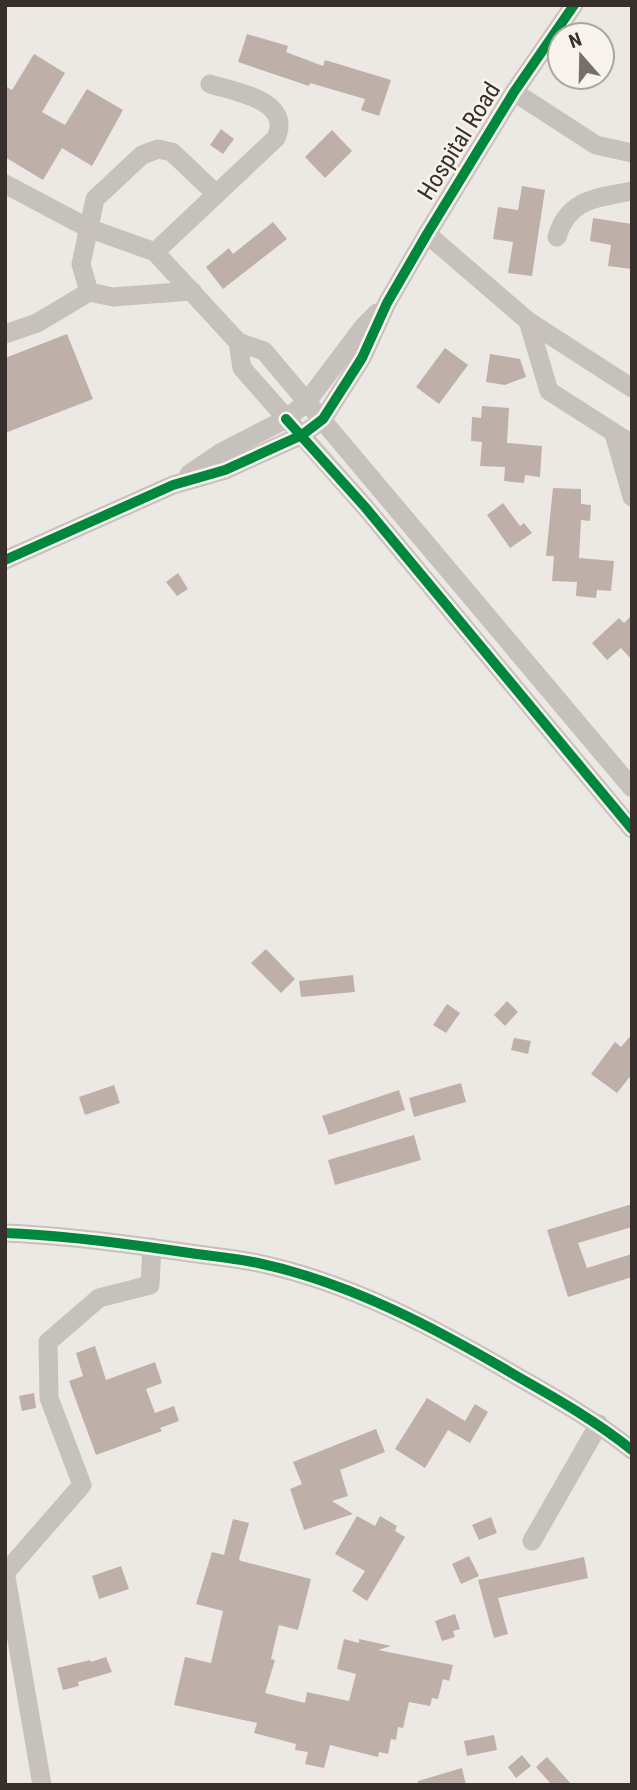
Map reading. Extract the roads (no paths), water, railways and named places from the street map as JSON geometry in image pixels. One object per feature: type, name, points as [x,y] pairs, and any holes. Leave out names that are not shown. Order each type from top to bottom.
[{"type":"street","name":"Hospital Road","points":[[387,303],[514,92],[574,5]]},
{"type":"street","points":[[155,252],[276,138],[279,126],[277,113],[267,103],[210,84]]},
{"type":"street","points":[[514,92],[596,145],[632,153]]},
{"type":"street","points":[[89,292],[81,264],[95,199],[142,155],[152,149],[172,152],[215,193]]},
{"type":"street","points":[[5,184],[88,228],[155,252],[238,342],[264,351],[632,788]]},
{"type":"street","points":[[558,237],[564,220],[576,206],[594,198],[632,191]]},
{"type":"street","points":[[427,234],[528,321],[632,388]]},
{"type":"street","points":[[5,334],[37,323],[89,292],[113,297],[192,291]]},
{"type":"street","points":[[173,485],[220,453],[286,419],[306,403],[364,326],[387,303]]},
{"type":"street","points":[[5,560],[173,485],[225,470],[302,436],[323,419],[362,358],[387,303]]},
{"type":"street","points":[[528,321],[549,391],[632,444]]},
{"type":"street","points":[[238,342],[242,368],[365,507],[631,826]]},
{"type":"street","points":[[614,434],[632,497]]},
{"type":"street","points":[[365,507],[383,490]]},
{"type":"street","points":[[5,1233],[103,1240],[259,1263],[356,1294],[469,1348],[599,1424],[632,1450]]},
{"type":"street","points":[[42,1785],[5,1571],[82,1485],[49,1398],[48,1342],[99,1298],[150,1284],[152,1247]]},
{"type":"street","points":[[532,1541],[599,1424]]}]
